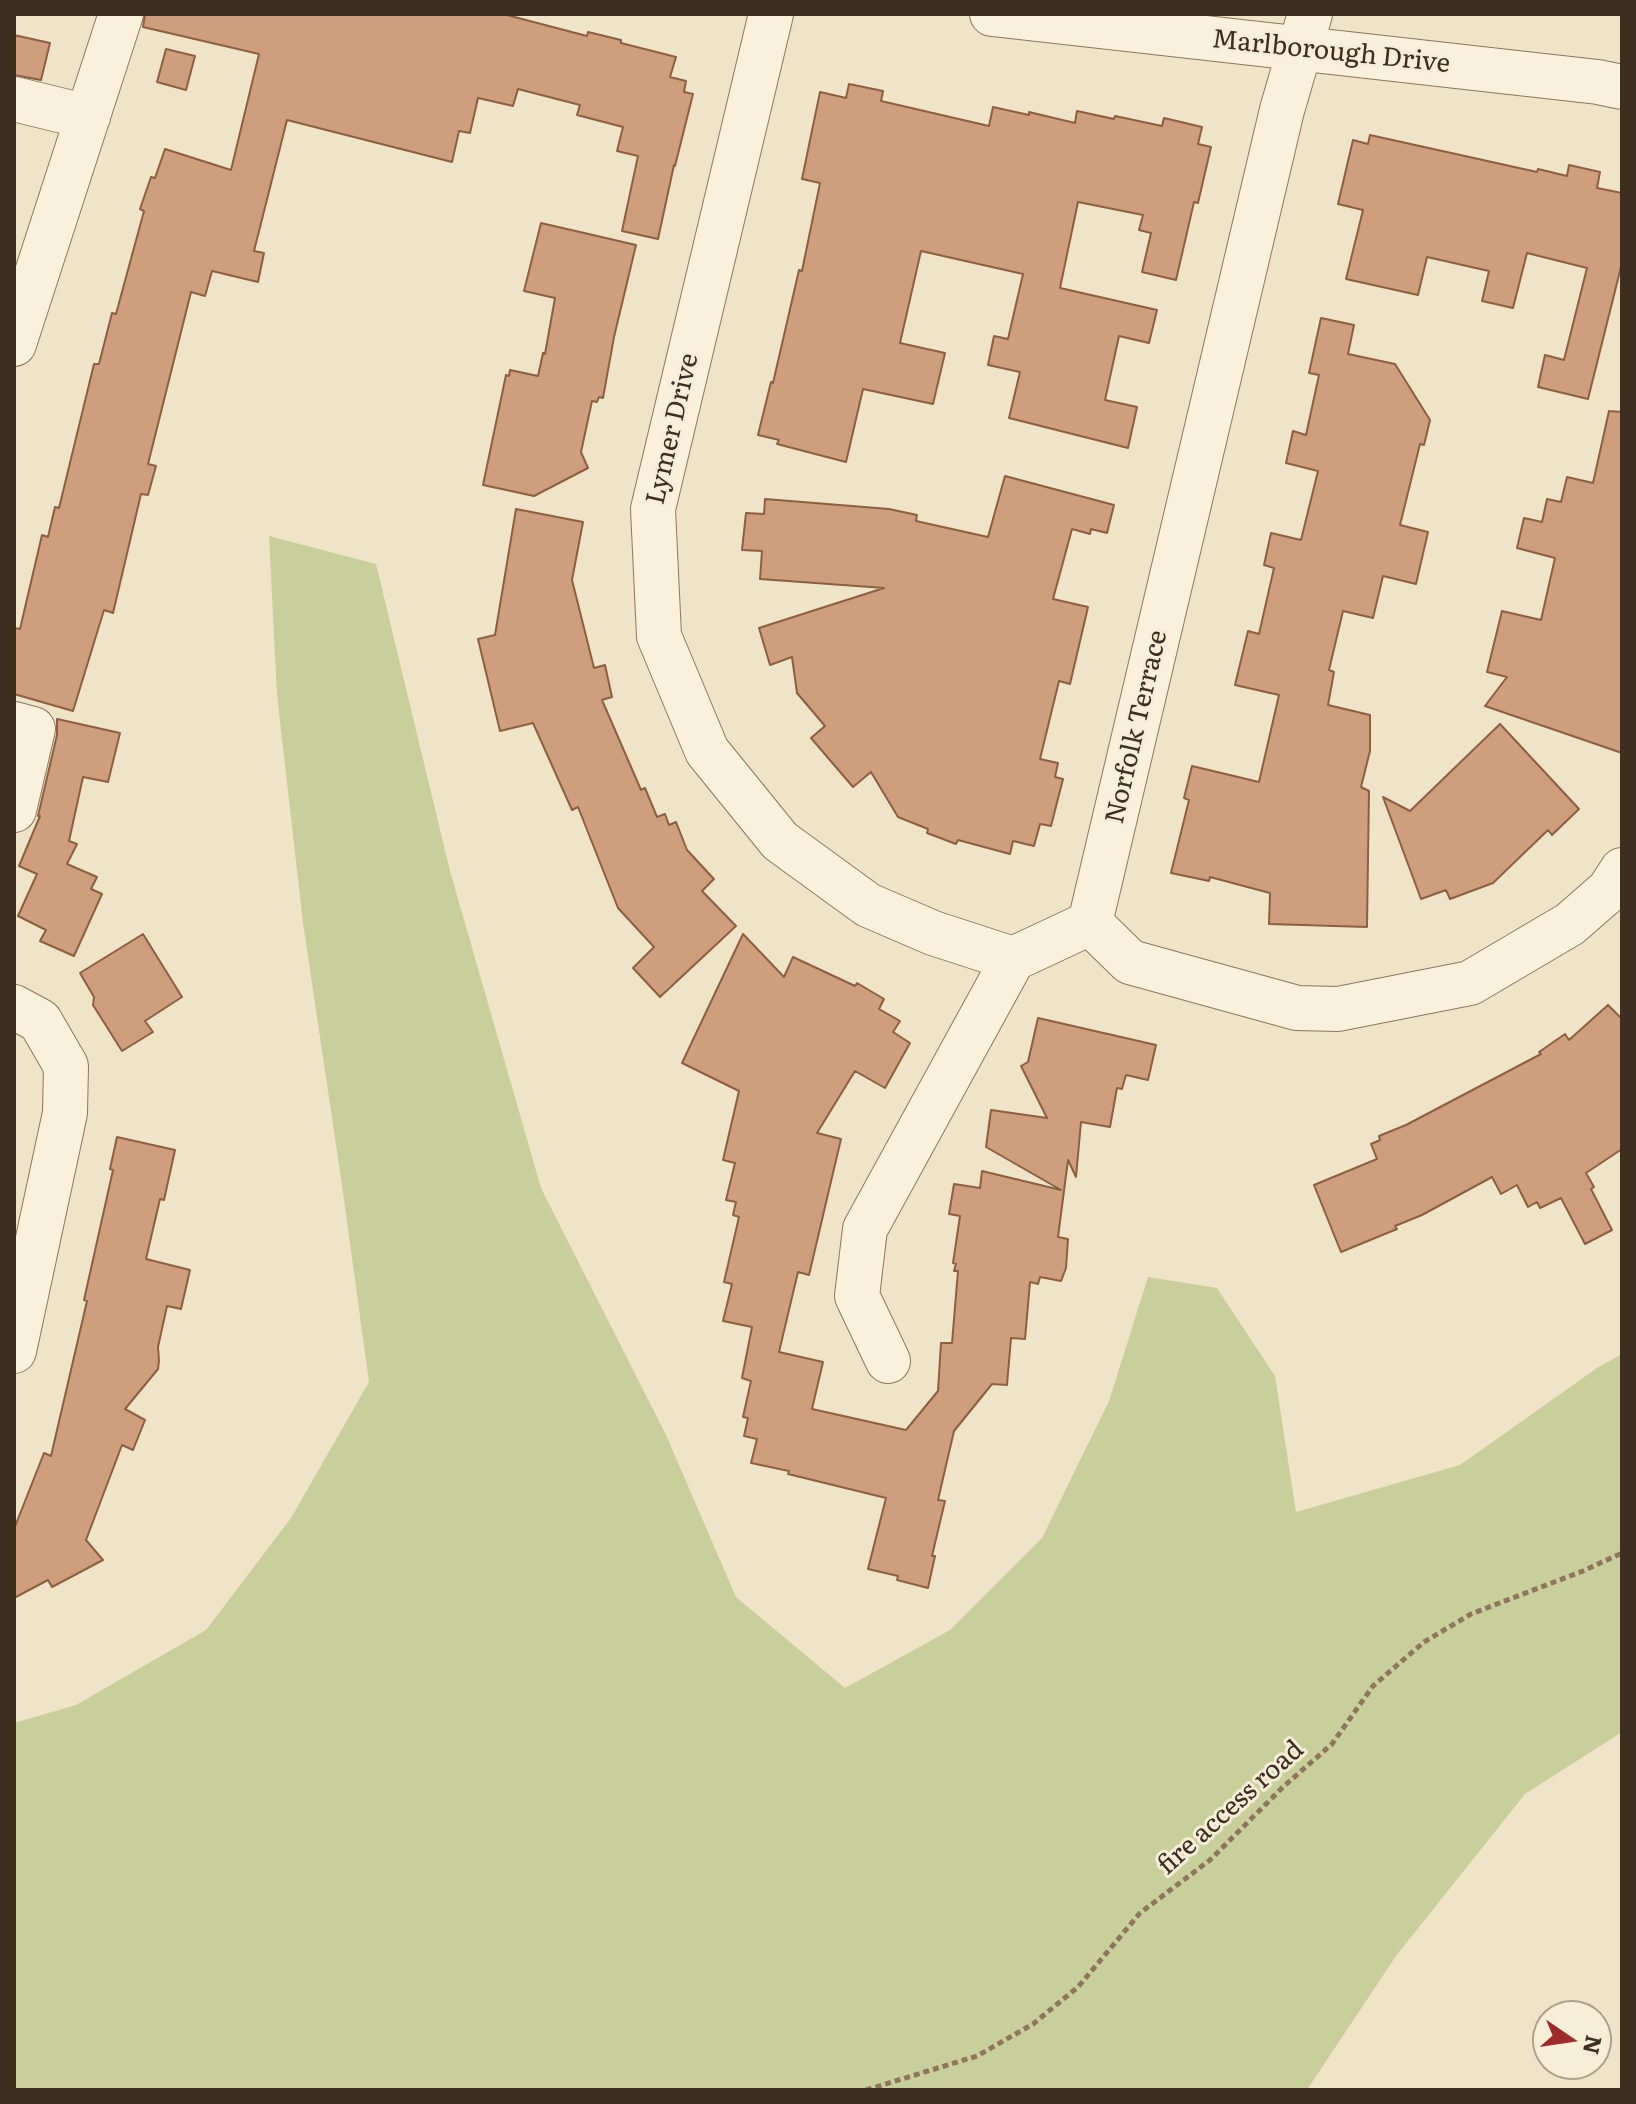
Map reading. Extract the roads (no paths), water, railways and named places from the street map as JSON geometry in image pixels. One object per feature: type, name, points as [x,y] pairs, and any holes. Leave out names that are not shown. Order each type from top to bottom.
[{"type":"street","points":[[14,344],[121,14]]},
{"type":"street","name":"Lymer Drive","points":[[771,14],[653,509],[659,636],[707,751],[780,841],[868,905],[933,933],[1013,959]]},
{"type":"street","name":"Marlborough Drive","points":[[992,14],[1305,31],[1622,87]]},
{"type":"street","name":"Norfolk Terrace","points":[[1090,923],[1282,110],[1305,31]]},
{"type":"street","points":[[14,99],[88,117]]},
{"type":"street","points":[[14,724],[33,729],[14,810]]},
{"type":"street","points":[[888,1361],[857,1296],[865,1229],[1013,959],[1090,923],[1130,962],[1297,1008],[1338,1009],[1470,983],[1570,924],[1609,890],[1622,870]]},
{"type":"street","points":[[14,1007],[40,1021],[66,1066],[65,1113],[14,1351]]}]
